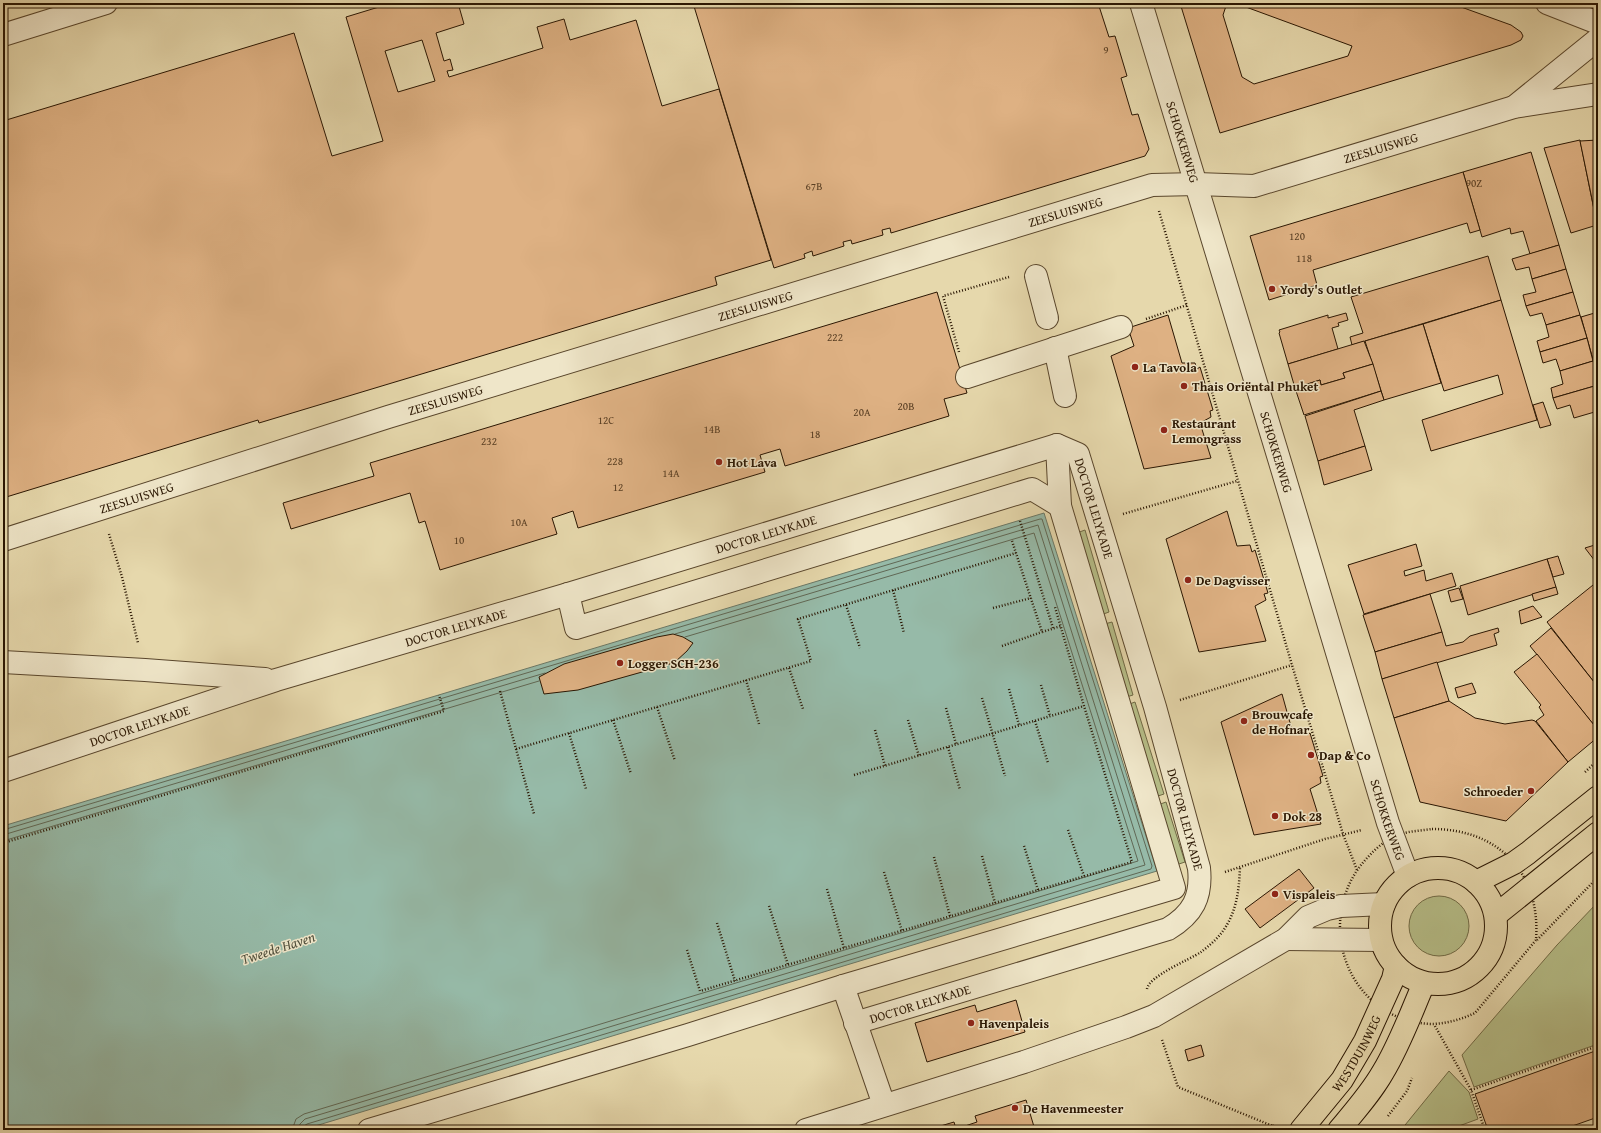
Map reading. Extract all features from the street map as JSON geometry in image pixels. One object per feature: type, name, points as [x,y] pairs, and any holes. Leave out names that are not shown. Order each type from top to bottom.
[{"type":"main road","points":[[1476,882],[1514,863],[1598,797]]},
{"type":"main road","points":[[1496,915],[1598,833]]},
{"type":"main road","points":[[1435,868],[1458,871],[1476,882],[1490,899],[1496,915],[1497,930],[1494,945],[1484,962],[1476,970],[1457,981],[1447,984],[1424,983],[1404,974],[1389,958],[1380,940],[1381,915],[1384,904],[1396,886],[1415,872],[1435,868]]},
{"type":"main road","name":"WESTDUINWEG","points":[[1301,1130],[1342,1080],[1365,1041],[1393,979],[1396,966]]},
{"type":"main road","points":[[1339,1130],[1367,1097],[1384,1071],[1402,1035],[1424,983]]},
{"type":"street","points":[[3,34],[106,3]]},
{"type":"street","name":"SCHOKKERWEG","points":[[1141,3],[1390,830],[1408,876]]},
{"type":"street","points":[[1547,3],[1598,23]]},
{"type":"street","name":"ZEESLUISWEG","points":[[1514,107],[1598,38]]},
{"type":"street","name":"ZEESLUISWEG","points":[[3,540],[388,417],[1152,185],[1196,184],[1254,186],[1514,107],[1598,94]]},
{"type":"street","points":[[1036,276],[1047,318]]},
{"type":"street","points":[[967,377],[1055,348],[1074,344],[1122,327]]},
{"type":"street","points":[[1055,348],[1065,396]]},
{"type":"street","points":[[369,1130],[843,986],[1174,888],[1060,506],[1057,445]]},
{"type":"street","name":"DOCTOR LELYKADE","points":[[3,771],[276,680],[568,594],[1057,445],[1078,454],[1155,707],[1199,868],[1200,883],[1198,895],[1192,909],[1180,922],[1168,929],[855,1023]]},
{"type":"street","points":[[568,594],[576,628],[1032,489],[1060,506]]},
{"type":"street","name":"DOCTOR LELYKADE","points":[[3,662],[145,670],[276,680]]},
{"type":"street","points":[[806,1130],[1031,1060],[1126,1028],[1154,1016],[1286,939],[1308,917],[1327,909],[1341,906],[1384,904]]},
{"type":"street","points":[[1286,939],[1380,940]]},
{"type":"street","points":[[843,986],[884,1105]]},
{"type":"path","points":[[1152,185],[1292,665],[1343,834],[1357,870]]},
{"type":"path","points":[[966,350],[959,352],[943,296],[1014,275]]},
{"type":"path","points":[[1166,312],[1187,305]]},
{"type":"path","points":[[1128,512],[1237,480]]},
{"type":"path","points":[[1012,495],[1053,628]]},
{"type":"path","points":[[101,508],[122,577],[145,670]]},
{"type":"path","points":[[1012,541],[1042,632]]},
{"type":"path","points":[[516,749],[811,661],[798,619],[1016,553]]},
{"type":"path","points":[[893,590],[904,633]]},
{"type":"path","points":[[993,608],[1031,598]]},
{"type":"path","points":[[846,605],[860,648]]},
{"type":"path","points":[[687,950],[700,991],[1132,862],[1055,607]]},
{"type":"path","points":[[1002,646],[1061,626]]},
{"type":"path","points":[[1185,699],[1292,665]]},
{"type":"path","points":[[789,668],[803,709]]},
{"type":"path","points":[[746,680],[759,724]]},
{"type":"path","points":[[1041,685],[1050,716]]},
{"type":"path","points":[[1009,689],[1019,726]]},
{"type":"path","points":[[500,691],[534,814]]},
{"type":"path","points":[[3,843],[444,710],[439,695]]},
{"type":"path","points":[[982,698],[1005,776]]},
{"type":"path","points":[[854,775],[1084,706]]},
{"type":"path","points":[[657,707],[674,761]]},
{"type":"path","points":[[946,708],[956,744]]},
{"type":"path","points":[[613,720],[631,774]]},
{"type":"path","points":[[908,720],[919,756]]},
{"type":"path","points":[[1035,721],[1048,763]]},
{"type":"path","points":[[875,730],[885,766]]},
{"type":"path","points":[[569,733],[586,789]]},
{"type":"path","points":[[948,747],[960,790]]},
{"type":"path","points":[[1419,831],[1445,829],[1470,833],[1494,845],[1514,863],[1525,879],[1529,888],[1536,913],[1536,940]]},
{"type":"path","points":[[1068,830],[1084,876]]},
{"type":"path","points":[[1231,870],[1343,834],[1390,830]]},
{"type":"path","points":[[1341,906],[1348,887],[1357,870],[1367,857],[1380,846],[1390,830]]},
{"type":"path","points":[[1024,846],[1038,890]]},
{"type":"path","points":[[982,856],[995,903]]},
{"type":"path","points":[[934,857],[950,916]]},
{"type":"path","points":[[1154,979],[1201,952],[1213,943],[1223,931],[1232,916],[1238,896],[1240,867]]},
{"type":"path","points":[[884,872],[902,931]]},
{"type":"path","points":[[1340,940],[1346,965],[1352,976],[1369,998],[1381,1008],[1408,1020],[1434,1024],[1462,1019],[1475,1013],[1536,940],[1597,878]]},
{"type":"path","points":[[827,889],[844,948]]},
{"type":"path","points":[[768,906],[788,965]]},
{"type":"path","points":[[717,923],[735,981]]},
{"type":"path","points":[[1434,1024],[1471,1090],[1485,1129],[1480,1130]]},
{"type":"path","points":[[1471,1090],[1598,1046]]},
{"type":"path","points":[[1170,1062],[1178,1087],[1273,1126],[1278,1130]]},
{"type":"green space","points":[[1085,530],[1109,612],[1098,616],[1074,534]]},
{"type":"green space","points":[[1112,622],[1133,695],[1123,698],[1101,625]]},
{"type":"green space","points":[[1135,702],[1164,794],[1152,798],[1124,706]]},
{"type":"green space","points":[[1166,802],[1185,862],[1173,866],[1155,806]]},
{"type":"green space","points":[[1433,896],[1445,896],[1456,901],[1464,909],[1469,920],[1467,938],[1456,951],[1445,956],[1433,956],[1422,951],[1414,943],[1409,932],[1409,920],[1414,909],[1422,901]]},
{"type":"green space","points":[[1597,903],[1598,1044],[1474,1087],[1462,1055],[1557,945]]},
{"type":"green space","points":[[1449,1071],[1469,1092],[1478,1119],[1448,1130],[1401,1130]]},
{"type":"water","name":"Tweede Haven","points":[[1044,513],[1157,871],[302,1130],[3,1130],[3,826]]},
{"type":"building","points":[[392,3],[458,3],[464,24],[436,33],[444,61],[450,59],[453,70],[447,71],[449,77],[543,48],[537,27],[564,19],[570,40],[636,20],[662,106],[719,89],[771,260],[715,277],[717,285],[259,423],[258,420],[3,498],[3,121],[294,33],[332,156],[383,141],[346,17]],"holes":[[[422,40],[435,81],[398,92],[385,51]]]},
{"type":"building","points":[[693,3],[1098,3],[1109,37],[1115,36],[1127,76],[1121,78],[1132,115],[1138,114],[1149,149],[1145,156],[891,233],[890,228],[882,230],[883,235],[852,244],[851,240],[843,242],[844,246],[813,256],[812,251],[804,254],[805,258],[774,268]]},
{"type":"building","points":[[1180,3],[1227,3],[1223,15],[1242,77],[1254,84],[1348,56],[1352,46],[1235,3],[1450,3],[1511,25],[1521,32],[1523,36],[1521,40],[1511,45],[1220,133]]},
{"type":"building","points":[[1580,140],[1597,225],[1571,233],[1544,148]]},
{"type":"building","points":[[1598,140],[1598,228],[1580,141]]},
{"type":"building","points":[[1531,152],[1559,245],[1530,254],[1523,231],[1511,234],[1510,228],[1482,237],[1463,172]]},
{"type":"building","points":[[1463,172],[1480,230],[1470,233],[1467,223],[1313,270],[1317,285],[1269,300],[1250,236]]},
{"type":"building","points":[[1559,245],[1566,269],[1532,279],[1529,267],[1516,270],[1512,259]]},
{"type":"building","points":[[1488,256],[1501,300],[1352,345],[1350,337],[1363,333],[1351,297]]},
{"type":"building","points":[[1566,269],[1573,292],[1526,306],[1523,295],[1536,292],[1532,279]]},
{"type":"building","points":[[937,292],[967,393],[944,399],[949,416],[785,466],[780,449],[760,455],[765,472],[578,528],[573,511],[552,518],[557,534],[440,570],[425,521],[419,523],[410,493],[291,529],[283,503],[374,476],[370,463]]},
{"type":"building","points":[[1573,292],[1580,315],[1546,325],[1542,313],[1530,316],[1526,306]]},
{"type":"building","points":[[1501,300],[1537,420],[1431,451],[1422,420],[1503,394],[1498,375],[1444,391],[1423,324]]},
{"type":"building","points":[[1598,312],[1598,377],[1581,317]]},
{"type":"building","points":[[1346,313],[1348,320],[1338,323],[1339,326],[1332,328],[1338,349],[1288,364],[1279,330],[1328,315],[1328,318]]},
{"type":"building","points":[[1168,315],[1182,363],[1195,363],[1197,369],[1200,367],[1213,410],[1210,411],[1211,417],[1200,423],[1211,458],[1144,469],[1111,356],[1134,346],[1128,328]]},
{"type":"building","points":[[1580,315],[1587,338],[1540,352],[1537,341],[1549,337],[1546,325]]},
{"type":"building","points":[[1423,324],[1441,383],[1384,400],[1365,341]]},
{"type":"building","points":[[1587,338],[1593,361],[1560,371],[1556,359],[1543,363],[1540,352]]},
{"type":"building","points":[[1364,341],[1373,364],[1343,373],[1345,378],[1321,385],[1320,380],[1295,388],[1288,364]]},
{"type":"building","points":[[1593,361],[1598,377],[1598,385],[1553,398],[1551,388],[1563,384],[1560,371]]},
{"type":"building","points":[[1373,364],[1381,391],[1304,415],[1295,388],[1320,380],[1321,385],[1345,378],[1343,373]]},
{"type":"building","points":[[1598,385],[1598,411],[1574,418],[1570,405],[1557,409],[1553,398]]},
{"type":"building","points":[[1381,391],[1384,400],[1354,410],[1365,446],[1318,461],[1305,416]]},
{"type":"building","points":[[1543,402],[1551,425],[1540,428],[1533,405]]},
{"type":"building","points":[[1365,446],[1372,470],[1324,485],[1318,461]]},
{"type":"building","points":[[1227,511],[1237,546],[1250,545],[1252,552],[1255,550],[1268,593],[1264,594],[1266,600],[1255,606],[1266,641],[1199,652],[1166,539]]},
{"type":"building","points":[[1416,544],[1422,566],[1404,571],[1405,576],[1424,570],[1426,581],[1452,573],[1456,586],[1364,614],[1348,565]]},
{"type":"building","points":[[1598,544],[1598,565],[1585,548]]},
{"type":"building","points":[[1558,556],[1564,574],[1553,577],[1547,559]]},
{"type":"building","points":[[1547,559],[1556,587],[1468,615],[1460,586]]},
{"type":"building","points":[[1598,581],[1598,687],[1547,622]]},
{"type":"building","points":[[1556,587],[1558,594],[1534,601],[1532,594]]},
{"type":"building","points":[[1459,588],[1463,599],[1451,602],[1448,591]]},
{"type":"building","points":[[1430,594],[1442,632],[1375,652],[1363,615]]},
{"type":"building","points":[[1533,606],[1542,617],[1521,624],[1519,611]]},
{"type":"building","points":[[1498,628],[1499,632],[1494,634],[1497,645],[1382,679],[1375,652],[1442,632],[1446,646],[1463,642],[1470,636]]},
{"type":"building","points":[[1551,628],[1598,687],[1598,730],[1530,646]]},
{"type":"building","name":"Logger SCH-236","points":[[673,634],[683,637],[693,643],[675,662],[578,690],[544,694],[539,677],[564,664],[657,637]]},
{"type":"building","points":[[1537,654],[1598,730],[1598,737],[1568,762],[1536,721],[1544,715],[1539,707],[1541,705],[1514,672]]},
{"type":"building","points":[[1437,662],[1449,701],[1394,718],[1382,679]]},
{"type":"building","points":[[1472,683],[1476,693],[1458,698],[1455,688]]},
{"type":"building","points":[[1282,694],[1292,730],[1305,728],[1307,735],[1310,733],[1323,776],[1320,777],[1321,783],[1310,789],[1321,824],[1254,835],[1221,722]]},
{"type":"building","points":[[1449,701],[1475,718],[1505,724],[1532,720],[1535,721],[1568,762],[1506,821],[1420,802],[1394,718]]},
{"type":"building","points":[[1299,869],[1314,888],[1260,928],[1245,909]]},
{"type":"building","points":[[1016,1000],[1025,1032],[927,1062],[915,1023],[975,1005],[977,1012]]},
{"type":"building","points":[[1201,1045],[1204,1056],[1188,1061],[1185,1050]]},
{"type":"building","points":[[1598,1050],[1598,1117],[1561,1130],[1488,1130],[1475,1094]]},
{"type":"building","name":"De Havenmeester","points":[[1026,1100],[1035,1130],[927,1130],[954,1122],[956,1129],[977,1122],[975,1116]]},
{"type":"place","name":"Yordy's Outlet","points":[[1272,289]]},
{"type":"place","name":"La Tavola","points":[[1135,367]]},
{"type":"place","name":"Thais Oriëntal Phuket","points":[[1184,386]]},
{"type":"place","name":"Restaurant Lemongrass","points":[[1164,430]]},
{"type":"place","name":"Hot Lava","points":[[719,462]]},
{"type":"place","name":"De Dagvisser","points":[[1188,580]]},
{"type":"place","name":"Logger SCH-236","points":[[620,663]]},
{"type":"place","name":"Brouwcafe de Hofnar","points":[[1244,721]]},
{"type":"place","name":"Dap & Co","points":[[1311,755]]},
{"type":"place","name":"Schroeder","points":[[1531,791]]},
{"type":"place","name":"Dok 28","points":[[1275,816]]},
{"type":"place","name":"Vispaleis","points":[[1275,894]]},
{"type":"place","name":"Havenpaleis","points":[[971,1023]]},
{"type":"place","name":"De Havenmeester","points":[[1015,1108]]}]
